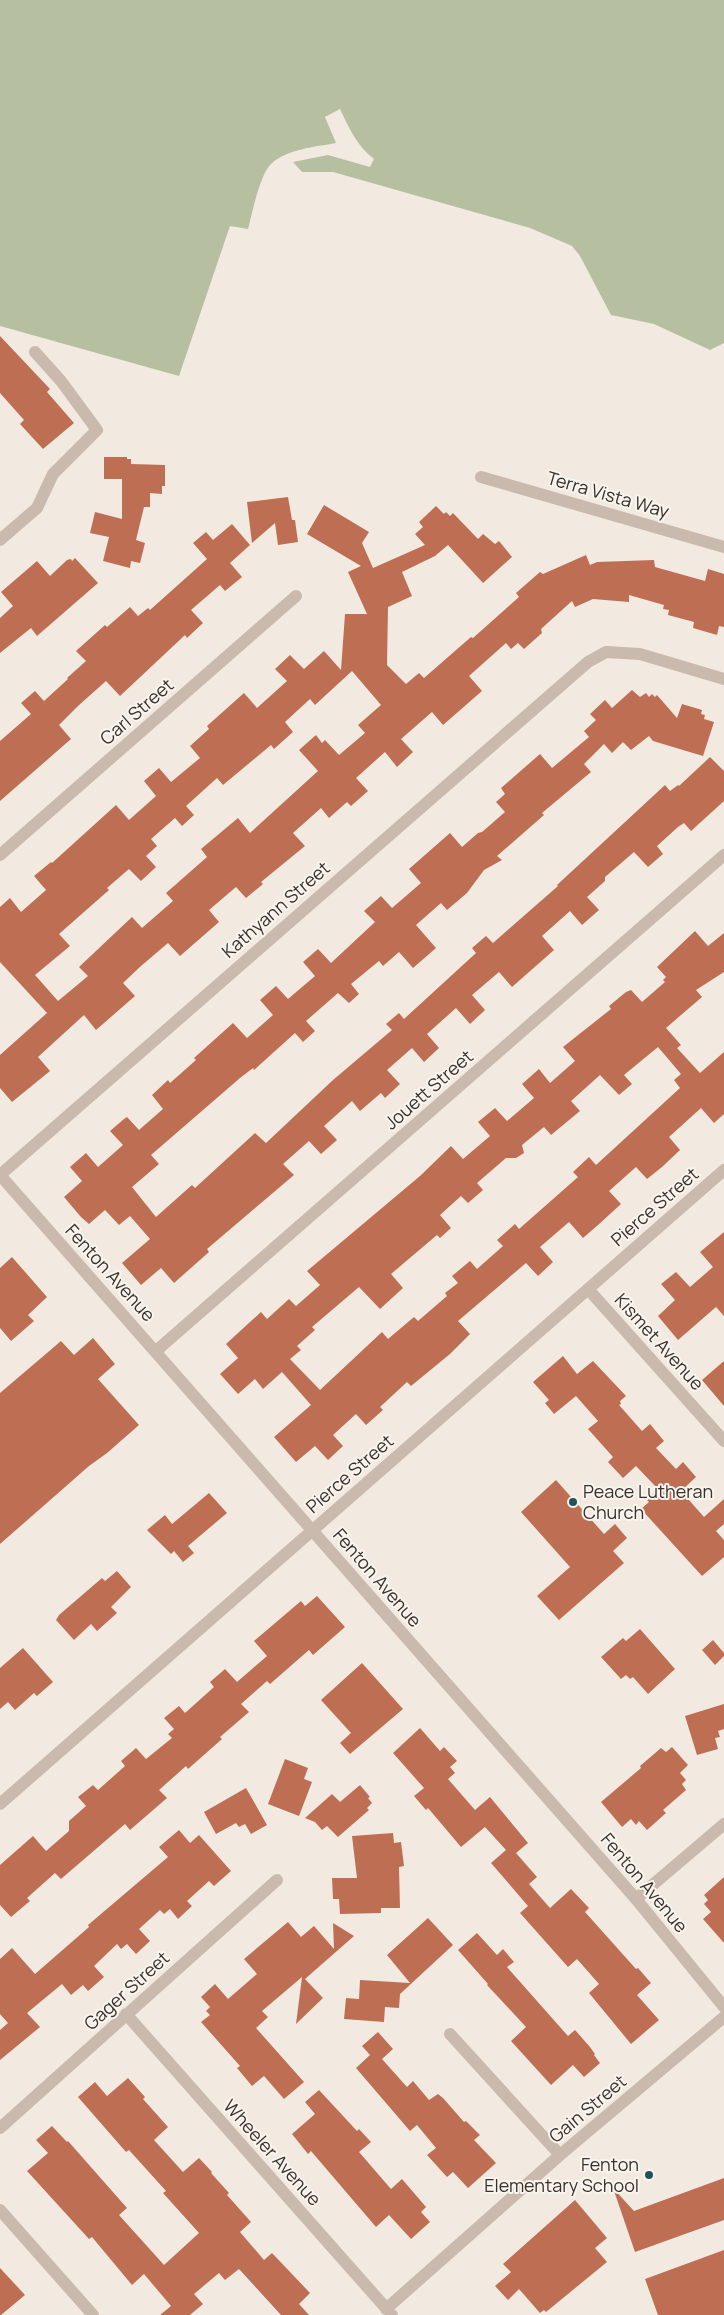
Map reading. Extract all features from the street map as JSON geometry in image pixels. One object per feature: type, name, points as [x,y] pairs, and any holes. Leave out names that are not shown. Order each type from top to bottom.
[{"type":"street","points":[[0,540],[37,508],[53,474],[97,430],[61,381],[35,352]]},
{"type":"street","name":"Terra Vista Way","points":[[481,477],[724,546]]},
{"type":"street","name":"Carl Street","points":[[0,855],[296,596]]},
{"type":"street","name":"Kathyann Street","points":[[0,1175],[574,672],[606,652],[640,654],[724,679]]},
{"type":"street","name":"Jouett Street","points":[[156,1351],[724,855]]},
{"type":"street","name":"Pierce Street","points":[[0,1804],[724,1170]]},
{"type":"street","name":"Fenton Avenue","points":[[0,1175],[636,1899],[724,2007]]},
{"type":"street","name":"Kismet Avenue","points":[[588,1289],[724,1441]]},
{"type":"street","points":[[636,1899],[724,1824]]},
{"type":"street","name":"Gager Street","points":[[0,2128],[278,1880]]},
{"type":"street","name":"Wheeler Avenue","points":[[126,2014],[389,2312]]},
{"type":"street","name":"Gain Street","points":[[389,2312],[560,2154],[724,2017]]},
{"type":"street","points":[[450,2034],[560,2154]]},
{"type":"street","points":[[0,2210],[93,2315]]},
{"type":"green space","points":[[0,0],[724,0],[724,343],[710,350],[654,324],[611,315],[580,256],[572,246],[530,228],[333,172],[302,172],[293,162],[328,155],[370,167],[374,159],[358,142],[340,109],[325,117],[336,143],[293,152],[271,164],[263,176],[248,229],[230,226],[179,376],[0,326]]},
{"type":"building","points":[[0,336],[50,389],[47,392],[74,423],[43,449],[20,424],[24,420],[0,393]]},
{"type":"building","points":[[104,457],[127,457],[127,459],[131,459],[131,464],[165,465],[165,486],[162,486],[162,494],[150,493],[150,507],[144,507],[136,540],[145,543],[140,563],[131,561],[130,568],[103,561],[109,537],[90,533],[95,512],[122,519],[122,479],[104,479]]},
{"type":"building","points":[[288,497],[292,520],[295,520],[298,542],[278,545],[275,523],[252,543],[247,502]]},
{"type":"building","points":[[324,505],[369,532],[362,543],[373,568],[425,545],[415,534],[423,527],[419,522],[436,506],[444,514],[446,512],[450,516],[453,513],[478,539],[483,534],[495,544],[499,541],[512,557],[483,583],[448,545],[435,556],[402,572],[412,596],[388,607],[387,665],[406,684],[419,673],[424,678],[471,637],[473,638],[519,597],[516,593],[540,572],[543,574],[586,555],[590,565],[597,562],[654,560],[655,567],[705,581],[708,569],[724,574],[724,627],[719,626],[717,635],[693,628],[694,622],[668,615],[669,610],[663,609],[664,605],[629,595],[629,602],[593,599],[575,607],[572,601],[541,629],[542,633],[524,649],[518,643],[511,649],[506,643],[469,676],[482,691],[443,725],[432,712],[401,739],[413,752],[397,767],[385,752],[356,778],[368,791],[351,806],[347,802],[329,818],[321,808],[293,833],[305,846],[261,882],[263,884],[246,898],[236,887],[209,910],[219,922],[180,956],[168,943],[141,966],[123,983],[135,996],[96,1030],[84,1015],[38,1057],[50,1071],[12,1102],[0,1088],[0,1055],[47,1013],[0,962],[0,907],[10,898],[21,912],[46,890],[34,876],[52,863],[116,805],[129,820],[156,796],[144,781],[159,768],[171,782],[200,758],[190,746],[209,729],[207,726],[244,693],[257,708],[287,681],[275,669],[290,655],[304,669],[324,651],[341,670],[345,614],[367,614],[348,572],[361,566],[307,534]],"holes":[[[352,671],[381,705],[358,725],[365,733],[339,755],[325,740],[322,743],[316,735],[299,750],[318,771],[250,833],[238,818],[201,849],[207,857],[166,893],[173,901],[142,928],[132,917],[79,967],[88,976],[58,1001],[35,975],[70,946],[59,934],[109,890],[107,888],[129,869],[141,881],[156,867],[146,856],[157,846],[151,839],[175,818],[182,826],[194,815],[186,806],[217,778],[223,785],[271,745],[274,749],[293,732],[285,722],[310,699],[315,705]]]},
{"type":"building","points":[[232,524],[250,545],[230,563],[242,577],[225,591],[220,585],[191,610],[203,623],[187,638],[185,635],[120,696],[106,681],[78,706],[59,725],[71,739],[0,801],[0,741],[31,714],[21,703],[35,691],[44,701],[86,661],[76,651],[105,625],[107,627],[130,607],[138,616],[148,608],[150,610],[207,559],[193,543],[206,532],[213,540]]},
{"type":"building","points":[[75,558],[98,583],[37,636],[31,628],[0,653],[0,618],[13,606],[1,592],[37,561],[50,576],[67,560],[71,559],[72,561]]},
{"type":"building","points":[[632,690],[640,697],[646,693],[649,697],[652,694],[655,697],[657,695],[677,718],[682,704],[702,710],[701,714],[705,715],[704,719],[714,722],[703,756],[653,741],[649,736],[631,750],[623,742],[612,753],[604,744],[584,764],[591,772],[542,813],[544,815],[497,856],[502,860],[484,870],[467,893],[447,910],[441,903],[416,925],[436,948],[413,968],[399,952],[383,966],[379,961],[351,984],[359,994],[349,1003],[338,993],[306,1021],[315,1031],[303,1042],[295,1033],[254,1070],[253,1068],[240,1078],[151,1155],[159,1164],[132,1187],[156,1217],[192,1185],[195,1188],[255,1133],[266,1143],[333,1080],[392,1030],[386,1024],[399,1013],[404,1019],[476,953],[472,948],[486,936],[493,943],[558,886],[665,785],[670,791],[679,786],[710,757],[724,771],[724,801],[691,831],[684,823],[678,827],[657,846],[663,854],[648,867],[634,852],[605,877],[605,881],[587,897],[599,910],[582,925],[570,911],[542,936],[554,950],[512,987],[499,972],[472,995],[485,1010],[470,1024],[456,1008],[427,1034],[439,1048],[424,1062],[412,1048],[387,1070],[400,1084],[385,1098],[381,1093],[360,1111],[352,1101],[324,1126],[337,1140],[321,1154],[309,1141],[283,1164],[294,1175],[207,1249],[209,1252],[174,1283],[161,1268],[141,1285],[122,1263],[150,1239],[130,1216],[119,1225],[105,1210],[89,1224],[81,1217],[64,1197],[82,1181],[70,1167],[86,1153],[98,1167],[123,1145],[110,1131],[127,1117],[139,1130],[163,1109],[152,1095],[168,1080],[170,1083],[196,1060],[194,1058],[233,1023],[247,1038],[273,1015],[260,1000],[276,986],[288,999],[315,976],[303,962],[318,949],[331,963],[375,922],[364,911],[381,896],[392,908],[421,883],[409,869],[450,833],[462,847],[478,833],[482,832],[505,812],[496,802],[505,794],[501,788],[540,754],[552,768],[589,737],[584,731],[596,720],[590,714],[605,700],[612,708]]},
{"type":"building","points":[[695,931],[708,946],[724,933],[724,972],[696,990],[702,997],[666,1028],[681,1045],[677,1048],[700,1073],[724,1052],[724,1114],[714,1123],[701,1108],[669,1137],[680,1150],[662,1167],[647,1179],[636,1167],[609,1191],[621,1204],[598,1225],[583,1238],[569,1222],[540,1247],[553,1262],[538,1276],[526,1263],[458,1321],[470,1334],[450,1354],[411,1386],[407,1382],[380,1407],[383,1410],[366,1425],[356,1414],[333,1435],[343,1446],[328,1460],[315,1446],[296,1462],[274,1437],[311,1405],[282,1372],[263,1389],[255,1379],[238,1394],[220,1374],[238,1358],[226,1344],[261,1312],[267,1319],[289,1299],[296,1306],[320,1285],[307,1271],[420,1176],[451,1146],[463,1159],[490,1136],[478,1122],[495,1108],[507,1121],[534,1098],[522,1084],[539,1069],[550,1083],[575,1061],[563,1047],[611,1009],[609,1006],[631,990],[642,1002],[665,982],[663,980],[666,977],[657,967]],"holes":[[[658,1047],[681,1074],[674,1080],[680,1088],[596,1165],[589,1157],[573,1172],[578,1177],[519,1229],[515,1224],[497,1240],[503,1246],[477,1269],[470,1261],[452,1276],[458,1283],[445,1293],[447,1296],[418,1321],[414,1317],[388,1339],[382,1332],[320,1390],[290,1359],[301,1350],[297,1346],[315,1330],[312,1327],[359,1287],[380,1309],[403,1288],[391,1274],[437,1235],[440,1238],[451,1228],[440,1215],[461,1196],[468,1203],[483,1190],[477,1183],[506,1158],[516,1158],[524,1153],[522,1145],[544,1127],[551,1135],[580,1111],[571,1101],[600,1075],[619,1095],[632,1084],[624,1075]]]},
{"type":"building","points":[[724,1232],[724,1316],[716,1307],[678,1340],[658,1316],[675,1300],[661,1284],[676,1272],[690,1287],[713,1267],[700,1252]]},
{"type":"building","points":[[12,1257],[47,1297],[28,1315],[34,1321],[11,1341],[0,1328],[0,1268]]},
{"type":"building","points":[[93,1338],[115,1364],[98,1379],[139,1425],[0,1544],[0,1393],[61,1341],[74,1355]]},
{"type":"building","points":[[563,1356],[577,1374],[593,1361],[626,1396],[620,1401],[621,1404],[619,1405],[642,1431],[650,1424],[664,1441],[656,1448],[676,1469],[683,1462],[696,1477],[681,1491],[704,1517],[724,1499],[724,1524],[716,1531],[724,1540],[724,1557],[702,1576],[641,1509],[649,1502],[647,1500],[658,1489],[636,1466],[623,1478],[608,1462],[613,1457],[588,1429],[598,1421],[576,1396],[554,1414],[545,1403],[549,1400],[533,1382]]},
{"type":"building","points":[[724,1361],[724,1406],[702,1380]]},
{"type":"building","points":[[556,1480],[604,1534],[615,1524],[627,1538],[613,1551],[624,1563],[559,1620],[537,1596],[570,1567],[521,1512]]},
{"type":"building","points":[[209,1493],[227,1513],[188,1546],[194,1553],[183,1562],[174,1551],[171,1554],[147,1530],[165,1515],[172,1524]]},
{"type":"building","points":[[117,1571],[131,1587],[111,1607],[117,1613],[97,1631],[91,1624],[74,1640],[56,1620],[59,1615],[102,1578],[105,1581]]},
{"type":"building","points":[[317,1596],[345,1627],[313,1655],[309,1650],[270,1684],[267,1681],[241,1704],[249,1712],[220,1737],[222,1739],[188,1769],[186,1766],[159,1790],[167,1798],[130,1830],[125,1824],[61,1879],[55,1873],[27,1898],[30,1901],[11,1917],[0,1905],[0,1865],[33,1836],[46,1851],[69,1831],[69,1821],[86,1806],[78,1797],[93,1785],[98,1790],[125,1766],[121,1761],[136,1748],[146,1759],[172,1738],[168,1734],[174,1729],[164,1718],[179,1706],[185,1713],[214,1687],[210,1682],[225,1669],[237,1682],[267,1656],[254,1641],[301,1601],[305,1606]]},
{"type":"building","points":[[640,1629],[675,1669],[648,1694],[633,1677],[630,1679],[626,1675],[621,1679],[601,1657],[623,1638],[626,1641]]},
{"type":"building","points":[[713,1640],[724,1653],[724,1656],[715,1665],[702,1650]]},
{"type":"building","points":[[23,1648],[53,1682],[37,1696],[34,1693],[15,1710],[8,1702],[0,1709],[0,1668]]},
{"type":"building","points":[[362,1663],[403,1709],[350,1754],[340,1743],[351,1733],[321,1700]]},
{"type":"building","points":[[724,1704],[724,1729],[718,1731],[720,1737],[715,1738],[718,1749],[697,1755],[685,1716]]},
{"type":"building","points":[[420,1728],[440,1751],[444,1747],[457,1761],[450,1767],[455,1773],[448,1779],[475,1810],[490,1797],[528,1843],[516,1853],[537,1877],[529,1884],[550,1908],[571,1889],[589,1908],[585,1912],[651,1983],[637,1995],[659,2020],[631,2044],[589,1993],[599,1984],[577,1959],[568,1967],[520,1913],[528,1906],[491,1863],[506,1850],[485,1827],[461,1847],[428,1808],[426,1810],[414,1796],[424,1788],[393,1753]]},
{"type":"building","points":[[672,1747],[688,1765],[680,1773],[686,1780],[682,1784],[686,1790],[663,1810],[666,1813],[647,1830],[639,1821],[636,1825],[631,1819],[622,1827],[601,1802],[661,1748],[666,1752]]},
{"type":"building","points":[[285,1759],[308,1768],[304,1779],[312,1782],[299,1816],[268,1804]]},
{"type":"building","points":[[360,1785],[370,1797],[368,1798],[372,1803],[367,1808],[369,1810],[338,1837],[327,1826],[322,1830],[315,1822],[305,1818],[332,1794],[340,1802]]},
{"type":"building","points":[[246,1788],[267,1825],[251,1834],[245,1824],[239,1827],[236,1823],[216,1834],[204,1812]]},
{"type":"building","points":[[179,1830],[190,1843],[199,1835],[231,1871],[214,1886],[209,1881],[187,1901],[192,1906],[178,1919],[170,1909],[164,1914],[160,1910],[139,1929],[150,1941],[136,1954],[127,1944],[121,1949],[117,1944],[94,1966],[104,1977],[88,1991],[83,1985],[71,1995],[62,1984],[27,2013],[40,2027],[0,2060],[0,2030],[8,2023],[0,2014],[0,1959],[12,1948],[35,1974],[89,1927],[88,1925],[168,1857],[159,1847]]},
{"type":"building","points":[[393,1833],[394,1843],[401,1842],[404,1866],[399,1867],[400,1908],[381,1908],[381,1913],[340,1914],[339,1899],[333,1899],[332,1878],[357,1878],[352,1836]]},
{"type":"building","points":[[724,1877],[724,1943],[703,1919],[711,1912],[704,1904],[708,1900],[704,1895]]},
{"type":"building","points":[[428,1918],[453,1945],[400,1994],[399,2008],[385,2007],[384,2022],[344,2019],[346,1998],[359,1999],[360,1980],[410,1983],[387,1955]]},
{"type":"building","points":[[288,1922],[301,1937],[314,1926],[334,1949],[333,1923],[354,1936],[305,1979],[323,1998],[296,2024],[302,1977],[262,2011],[268,2017],[256,2028],[304,2082],[284,2099],[264,2076],[252,2086],[237,2068],[240,2066],[201,2022],[210,2015],[206,2011],[210,2007],[201,1997],[215,1984],[228,1999],[257,1974],[244,1959]]},
{"type":"building","points":[[477,1933],[497,1955],[503,1949],[514,1962],[507,1967],[568,2036],[575,2030],[590,2047],[600,2063],[584,2077],[573,2065],[551,2085],[511,2041],[526,2027],[458,1950]]},
{"type":"building","points":[[378,2032],[393,2049],[382,2059],[407,2087],[413,2081],[429,2100],[438,2094],[464,2122],[466,2121],[480,2135],[474,2140],[496,2163],[468,2188],[453,2172],[447,2177],[427,2155],[436,2148],[417,2125],[410,2131],[356,2068],[370,2055],[362,2046]]},
{"type":"building","points":[[128,2078],[145,2097],[143,2099],[168,2127],[154,2140],[183,2172],[199,2158],[212,2172],[229,2193],[227,2195],[251,2222],[240,2232],[264,2260],[272,2253],[310,2293],[299,2304],[309,2315],[281,2315],[239,2269],[225,2280],[219,2273],[194,2294],[203,2304],[190,2315],[160,2315],[171,2306],[144,2274],[132,2285],[92,2237],[89,2239],[27,2171],[48,2153],[36,2140],[52,2126],[68,2141],[127,2208],[119,2215],[164,2265],[199,2233],[163,2193],[166,2191],[129,2150],[126,2152],[78,2097],[95,2082],[107,2096]]},
{"type":"building","points":[[319,2090],[357,2131],[359,2129],[371,2142],[359,2152],[391,2189],[402,2179],[426,2207],[421,2212],[430,2222],[411,2239],[389,2215],[376,2227],[311,2151],[308,2154],[292,2134],[315,2114],[305,2102]]},
{"type":"building","points":[[724,2178],[724,2220],[635,2252],[613,2188],[634,2211]]},
{"type":"building","points":[[575,2200],[607,2238],[595,2248],[607,2262],[546,2312],[544,2310],[540,2313],[519,2289],[508,2300],[495,2286],[511,2272],[503,2264]]},
{"type":"building","points":[[724,2250],[724,2315],[658,2315],[645,2279]]},
{"type":"building","points":[[0,2268],[25,2295],[1,2315],[0,2315]]},
{"type":"place","name":"Peace Lutheran Church","points":[[573,1502]]},
{"type":"place","name":"Fenton Elementary School","points":[[649,2175]]}]
